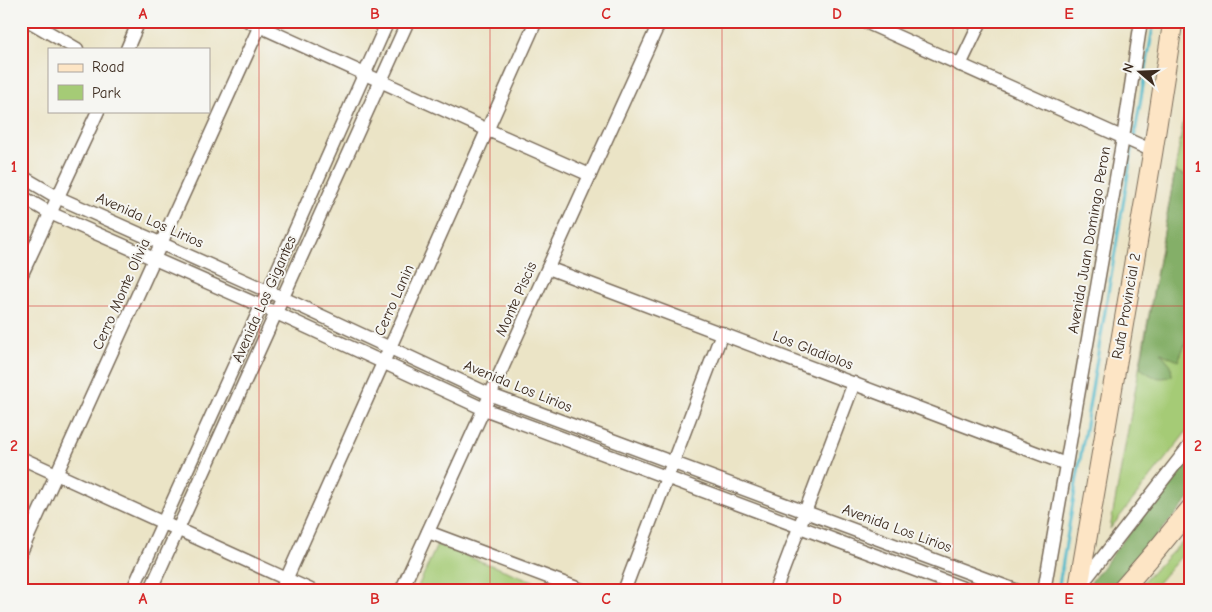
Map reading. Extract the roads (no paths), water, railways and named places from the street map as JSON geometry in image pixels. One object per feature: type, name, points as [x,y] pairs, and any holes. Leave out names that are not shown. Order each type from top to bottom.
[{"type":"main road","name":"Ruta Provincial 2","points":[[1077,590],[1174,21]]},
{"type":"main road","points":[[1120,591],[1154,554],[1191,508]]},
{"type":"main road","points":[[1154,554],[1191,524]]},
{"type":"street","points":[[29,21],[75,48]]},
{"type":"street","points":[[127,48],[139,21]]},
{"type":"street","name":"Avenida Los Gigantes","points":[[132,591],[388,21]]},
{"type":"street","name":"Avenida Los Gigantes","points":[[150,591],[408,21]]},
{"type":"street","name":"Cerro Lanin","points":[[281,591],[536,21]]},
{"type":"street","name":"Monte Piscis","points":[[401,591],[660,21]]},
{"type":"street","points":[[863,21],[1153,151]]},
{"type":"street","points":[[960,65],[981,21]]},
{"type":"street","name":"Avenida Juan Domingo Peron","points":[[1044,591],[1123,138],[1141,21]]},
{"type":"street","points":[[256,23],[590,175]]},
{"type":"street","name":"Cerro Monte Olivia","points":[[21,552],[155,258],[256,23]]},
{"type":"street","points":[[21,276],[98,112]]},
{"type":"street","name":"Avenida Los Lirios","points":[[21,176],[57,197],[268,291],[490,395],[1018,591]]},
{"type":"street","points":[[21,196],[50,212],[261,306],[484,409],[971,591]]},
{"type":"street","name":"Los Gladiolos","points":[[548,268],[1066,464]]},
{"type":"street","points":[[624,591],[722,333]]},
{"type":"street","points":[[775,591],[854,384]]},
{"type":"street","points":[[1077,590],[1191,444]]},
{"type":"street","points":[[21,458],[313,591]]},
{"type":"street","points":[[428,532],[585,591]]},
{"type":"waterway","points":[[1134,139],[1154,21]]},
{"type":"waterway","points":[[1058,591],[1133,145]]}]
